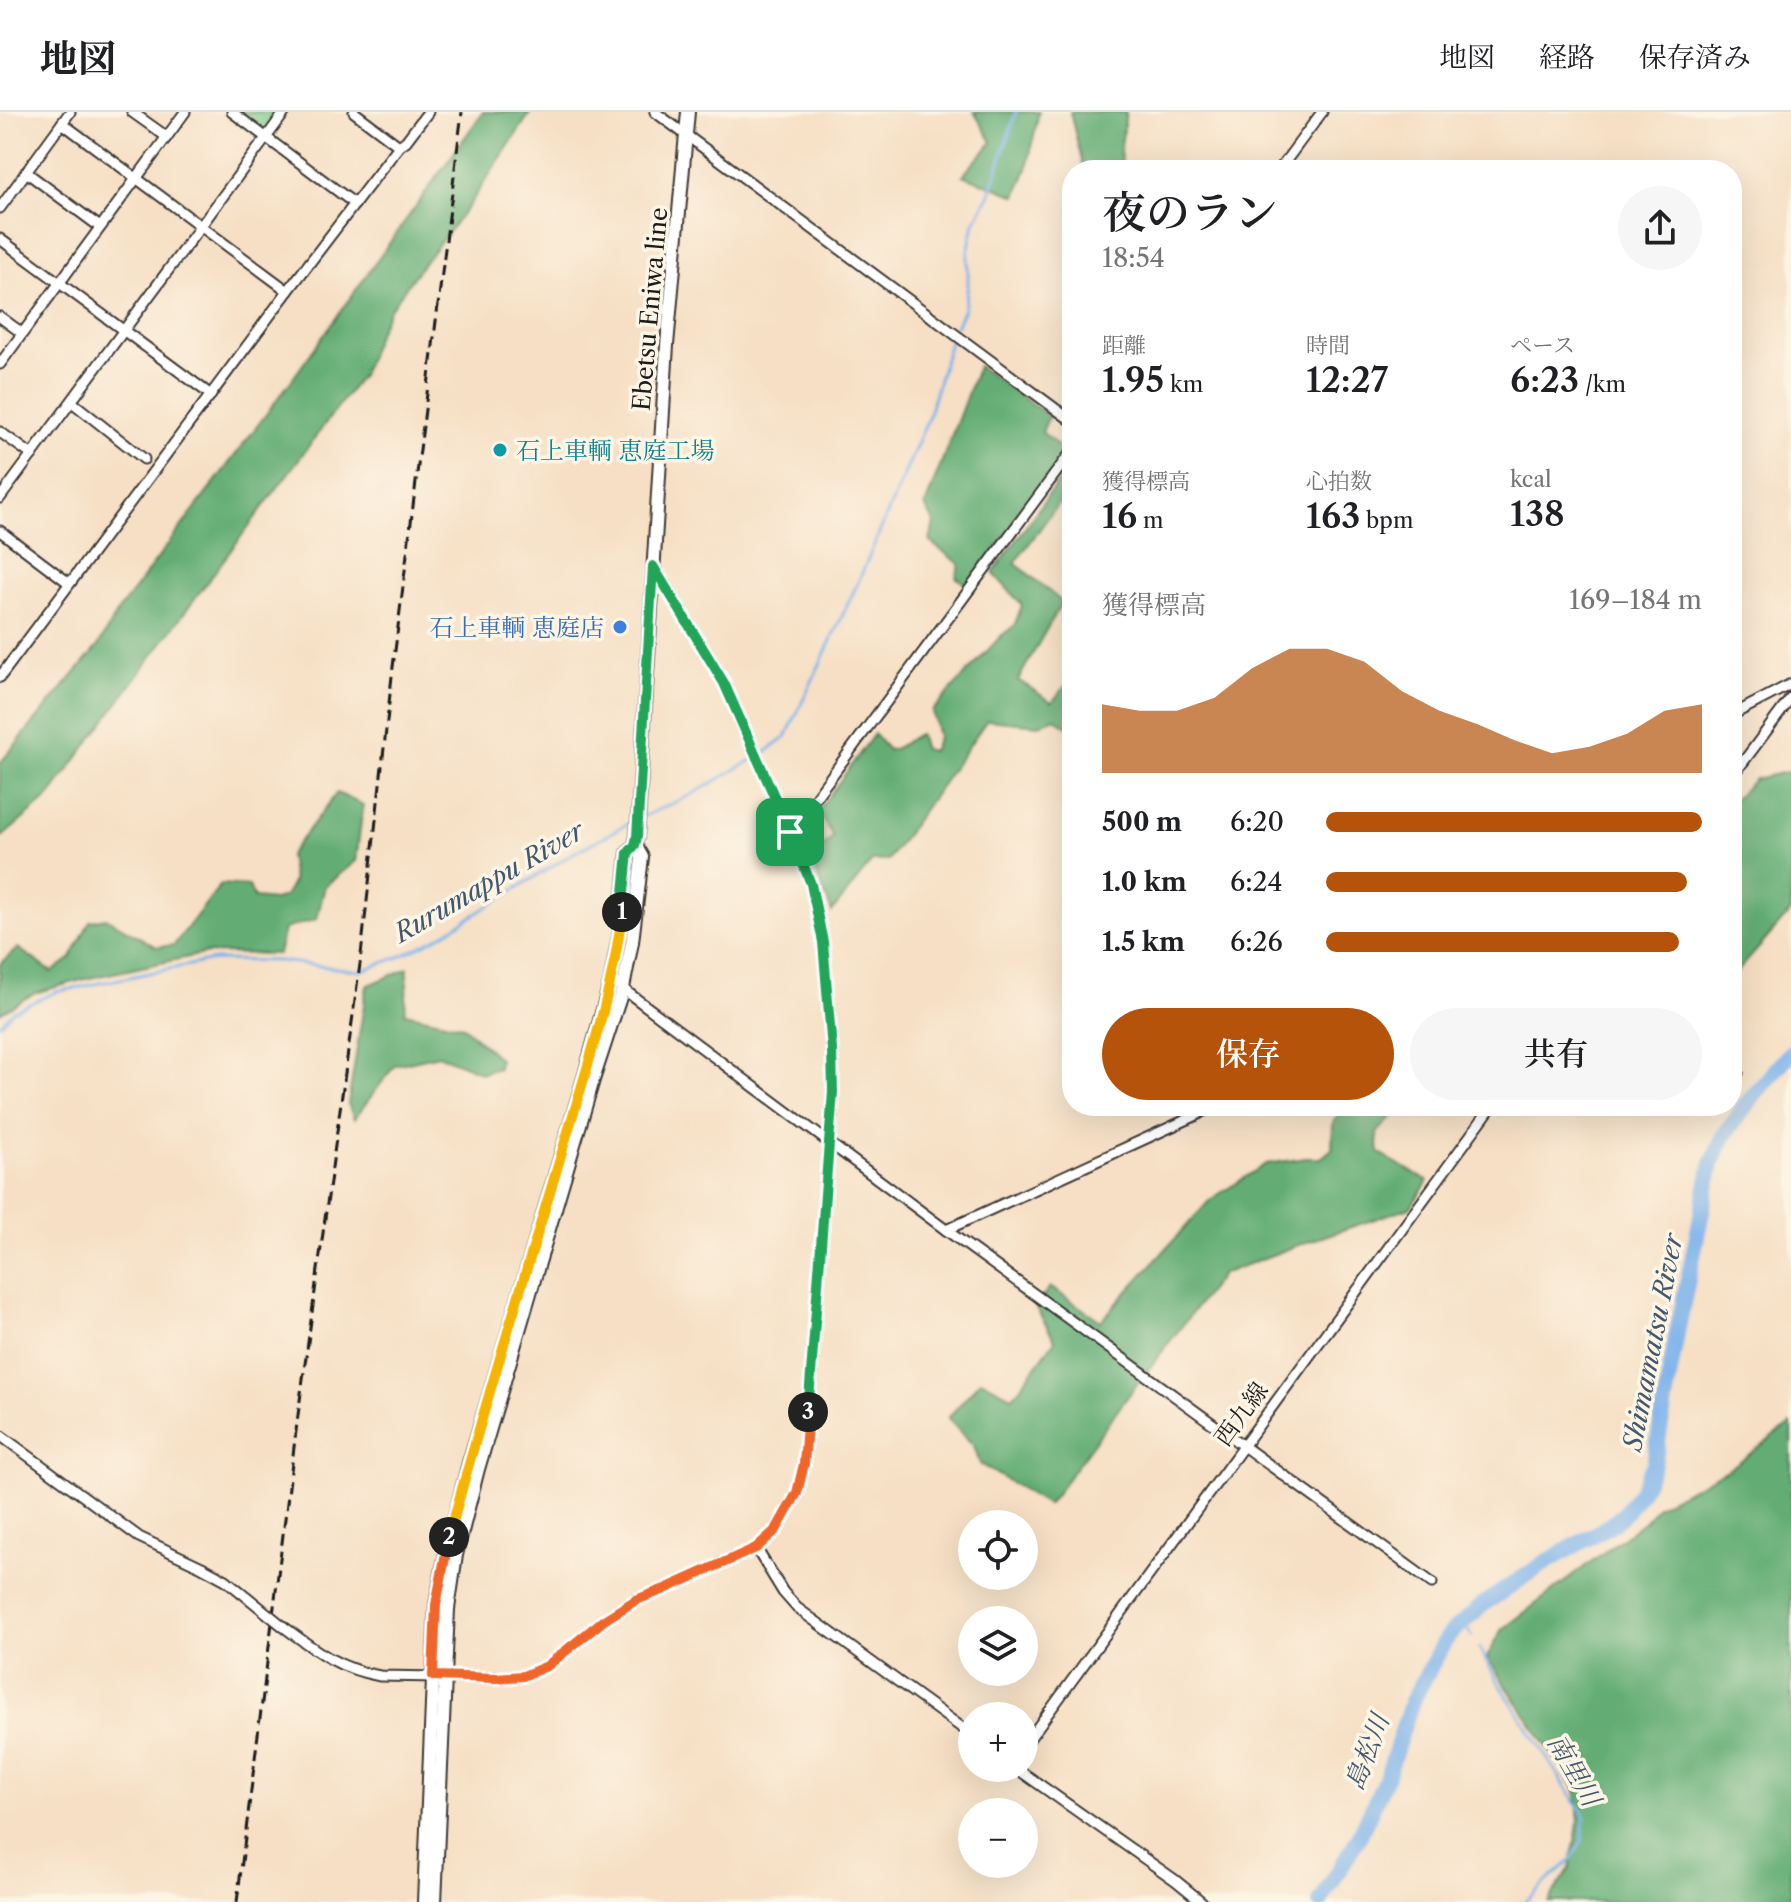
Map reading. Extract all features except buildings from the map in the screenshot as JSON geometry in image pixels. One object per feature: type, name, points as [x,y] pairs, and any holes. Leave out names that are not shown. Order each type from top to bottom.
[{"type":"main road","name":"Ebetsu Eniwa line","points":[[424,1902],[439,1676],[456,1555],[478,1469],[593,1080],[617,984],[632,942],[642,857],[636,841],[667,345],[688,112]]},
{"type":"main road","name":"Ebetsu Eniwa line","points":[[435,1902],[439,1676]]},
{"type":"street","points":[[0,208],[70,112]]},
{"type":"street","points":[[132,112],[167,137]]},
{"type":"street","points":[[0,364],[185,112]]},
{"type":"street","points":[[232,112],[355,204]]},
{"type":"street","points":[[0,498],[285,112]]},
{"type":"street","points":[[354,112],[399,146]]},
{"type":"street","points":[[0,677],[288,291],[428,112]]},
{"type":"street","points":[[655,112],[1062,414]]},
{"type":"street","points":[[1286,160],[1322,112]]},
{"type":"street","points":[[62,123],[288,291]]},
{"type":"street","points":[[26,172],[100,227]]},
{"type":"street","points":[[0,239],[211,395]]},
{"type":"street","points":[[0,317],[22,333]]},
{"type":"street","points":[[72,402],[144,459]]},
{"type":"street","points":[[0,432],[32,455]]},
{"type":"street","points":[[790,832],[1062,465]]},
{"type":"street","points":[[0,531],[69,583]]},
{"type":"street","points":[[0,1435],[139,1537],[226,1580],[319,1654],[352,1670],[380,1676],[523,1676],[547,1666],[604,1620],[636,1600],[756,1548],[776,1530],[797,1493],[804,1464],[833,1092],[823,942],[811,884],[724,683],[653,566]]},
{"type":"street","points":[[1742,710],[1791,684]]},
{"type":"street","points":[[1742,764],[1791,698]]},
{"type":"street","points":[[617,984],[946,1230],[1432,1583]]},
{"type":"street","points":[[946,1230],[1195,1116]]},
{"type":"street","name":"西九線","points":[[1038,1727],[1485,1116]]},
{"type":"street","points":[[756,1548],[783,1592],[797,1608],[958,1725]]},
{"type":"street","points":[[1036,1782],[1202,1902]]},
{"type":"green space","points":[[240,112],[279,112],[266,131]]},
{"type":"green space","points":[[483,112],[531,112],[468,207],[388,312],[363,373],[48,798],[2,837],[0,763],[98,646],[118,611],[291,381]]},
{"type":"green space","points":[[974,112],[1039,112],[1027,169],[1016,196],[963,175],[992,142]]},
{"type":"green space","points":[[1070,112],[1126,112],[1121,160],[1082,160]]},
{"type":"green space","points":[[978,366],[1049,416],[1042,432],[1062,450],[1062,461],[968,586],[956,577],[960,564],[930,542],[934,522],[925,506]]},
{"type":"green space","points":[[1062,476],[1062,499],[1015,563],[1062,602],[1018,680],[1052,702],[1062,690],[1062,723],[1055,718],[1039,725],[987,720],[888,860],[872,861],[832,912],[811,859],[833,837],[818,811],[874,734],[888,750],[919,734],[924,749],[932,751],[938,737],[932,711],[1001,636],[1014,626],[1022,605],[993,573]]},
{"type":"green space","points":[[1791,771],[1791,911],[1742,967],[1742,792],[1755,779]]},
{"type":"green space","points":[[337,793],[363,805],[356,861],[325,886],[317,919],[284,929],[278,954],[208,953],[85,979],[35,993],[0,1013],[0,964],[18,948],[52,972],[71,958],[90,921],[106,918],[157,947],[174,945],[221,884],[249,886],[254,898],[275,900],[285,896],[293,881],[289,855]]},
{"type":"green space","points":[[408,968],[405,1013],[463,1026],[499,1059],[498,1068],[482,1073],[439,1055],[395,1065],[354,1119],[348,1104],[367,986]]},
{"type":"green space","points":[[1338,1116],[1393,1116],[1377,1133],[1379,1153],[1428,1181],[1411,1207],[1222,1274],[1048,1505],[980,1464],[974,1446],[948,1418],[981,1380],[1013,1397],[1055,1340],[1035,1306],[1050,1287],[1101,1321],[1210,1200],[1266,1164],[1321,1158],[1332,1149],[1333,1124]]},
{"type":"green space","points":[[1791,1424],[1791,1902],[1548,1902],[1570,1868],[1579,1820],[1576,1790],[1487,1657],[1503,1629],[1646,1520],[1657,1506],[1729,1469]]},
{"type":"waterway","name":"Rurumappu River","points":[[956,326],[964,309],[968,252],[974,223],[989,196],[1016,112]]},
{"type":"waterway","name":"Rurumappu River","points":[[766,752],[786,737],[859,580],[927,421],[951,338]]},
{"type":"waterway","name":"Rurumappu River","points":[[642,817],[691,795],[752,760]]},
{"type":"waterway","name":"Rurumappu River","points":[[0,1024],[13,1011],[56,992],[214,960],[279,961],[360,971],[399,957],[437,938],[577,851],[635,820]]},
{"type":"waterway","name":"Shimamatsu River","points":[[1742,1111],[1791,1052]]},
{"type":"waterway","name":"Shimamatsu River","points":[[1320,1902],[1360,1835],[1389,1771],[1412,1701],[1452,1632],[1485,1603],[1612,1524],[1640,1493],[1654,1464],[1712,1163],[1725,1134],[1738,1116]]},
{"type":"waterway","name":"南里川","points":[[1462,1622],[1472,1636]]},
{"type":"waterway","name":"南里川","points":[[1479,1648],[1585,1817],[1582,1841],[1571,1860],[1524,1902]]},
{"type":"railway","points":[[237,1902],[298,1415],[360,964],[393,667],[462,112]]},
{"type":"place","name":"石上車輌 恵庭工場","points":[[500,450]]},
{"type":"place","name":"石上車輌 恵庭店","points":[[620,627]]},
{"type":"route","points":[[653,566],[724,683],[790,832],[811,884],[823,942],[833,1092],[804,1464],[797,1493],[776,1530],[756,1548],[636,1600],[604,1620],[547,1666],[523,1676],[433,1676],[436,1605],[447,1547],[611,980],[621,926],[628,853],[635,845],[640,809],[653,566]]},
{"type":"water label","name":"島松川","points":[[1367,1752]]}]
